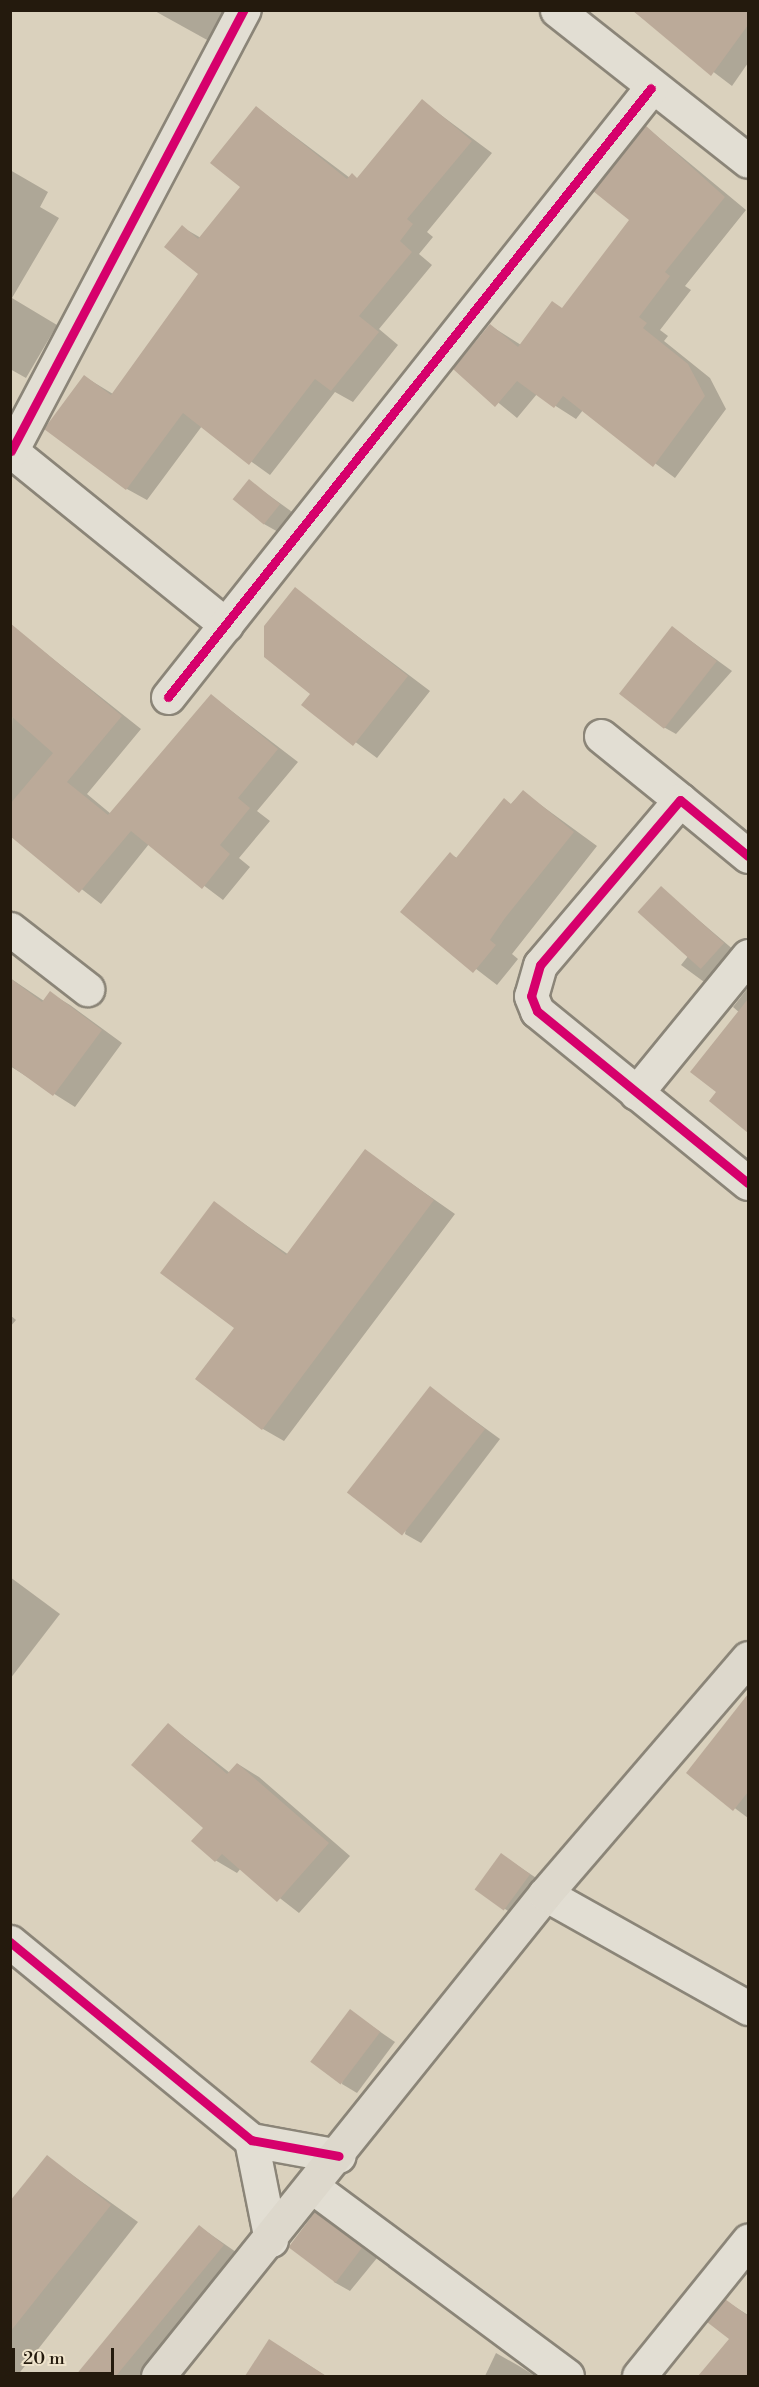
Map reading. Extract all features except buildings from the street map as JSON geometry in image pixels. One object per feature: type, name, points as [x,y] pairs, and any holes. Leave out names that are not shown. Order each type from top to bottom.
[{"type":"main road","points":[[158,2376],[314,2188],[544,1894],[748,1658]]},
{"type":"street","points":[[226,625],[11,450],[244,10]]},
{"type":"street","points":[[557,10],[651,88],[748,161]]},
{"type":"street","points":[[168,697],[651,88]]},
{"type":"street","points":[[601,736],[748,856]]},
{"type":"street","points":[[680,800],[532,980],[537,1011],[748,1184]]},
{"type":"street","points":[[10,929],[87,989]]},
{"type":"street","points":[[636,1093],[748,956]]},
{"type":"street","points":[[544,1894],[748,2008]]},
{"type":"street","points":[[10,1942],[251,2140],[339,2156]]},
{"type":"street","points":[[251,2140],[271,2240]]},
{"type":"street","points":[[314,2188],[567,2376]]},
{"type":"street","points":[[639,2376],[748,2241]]},
{"type":"cycle path","points":[[11,451],[244,10]]},
{"type":"cycle path","points":[[168,697],[651,88]]},
{"type":"cycle path","points":[[748,856],[680,800],[540,965],[531,996],[537,1011],[748,1183]]},
{"type":"cycle path","points":[[10,1942],[251,2140],[339,2156]]}]
